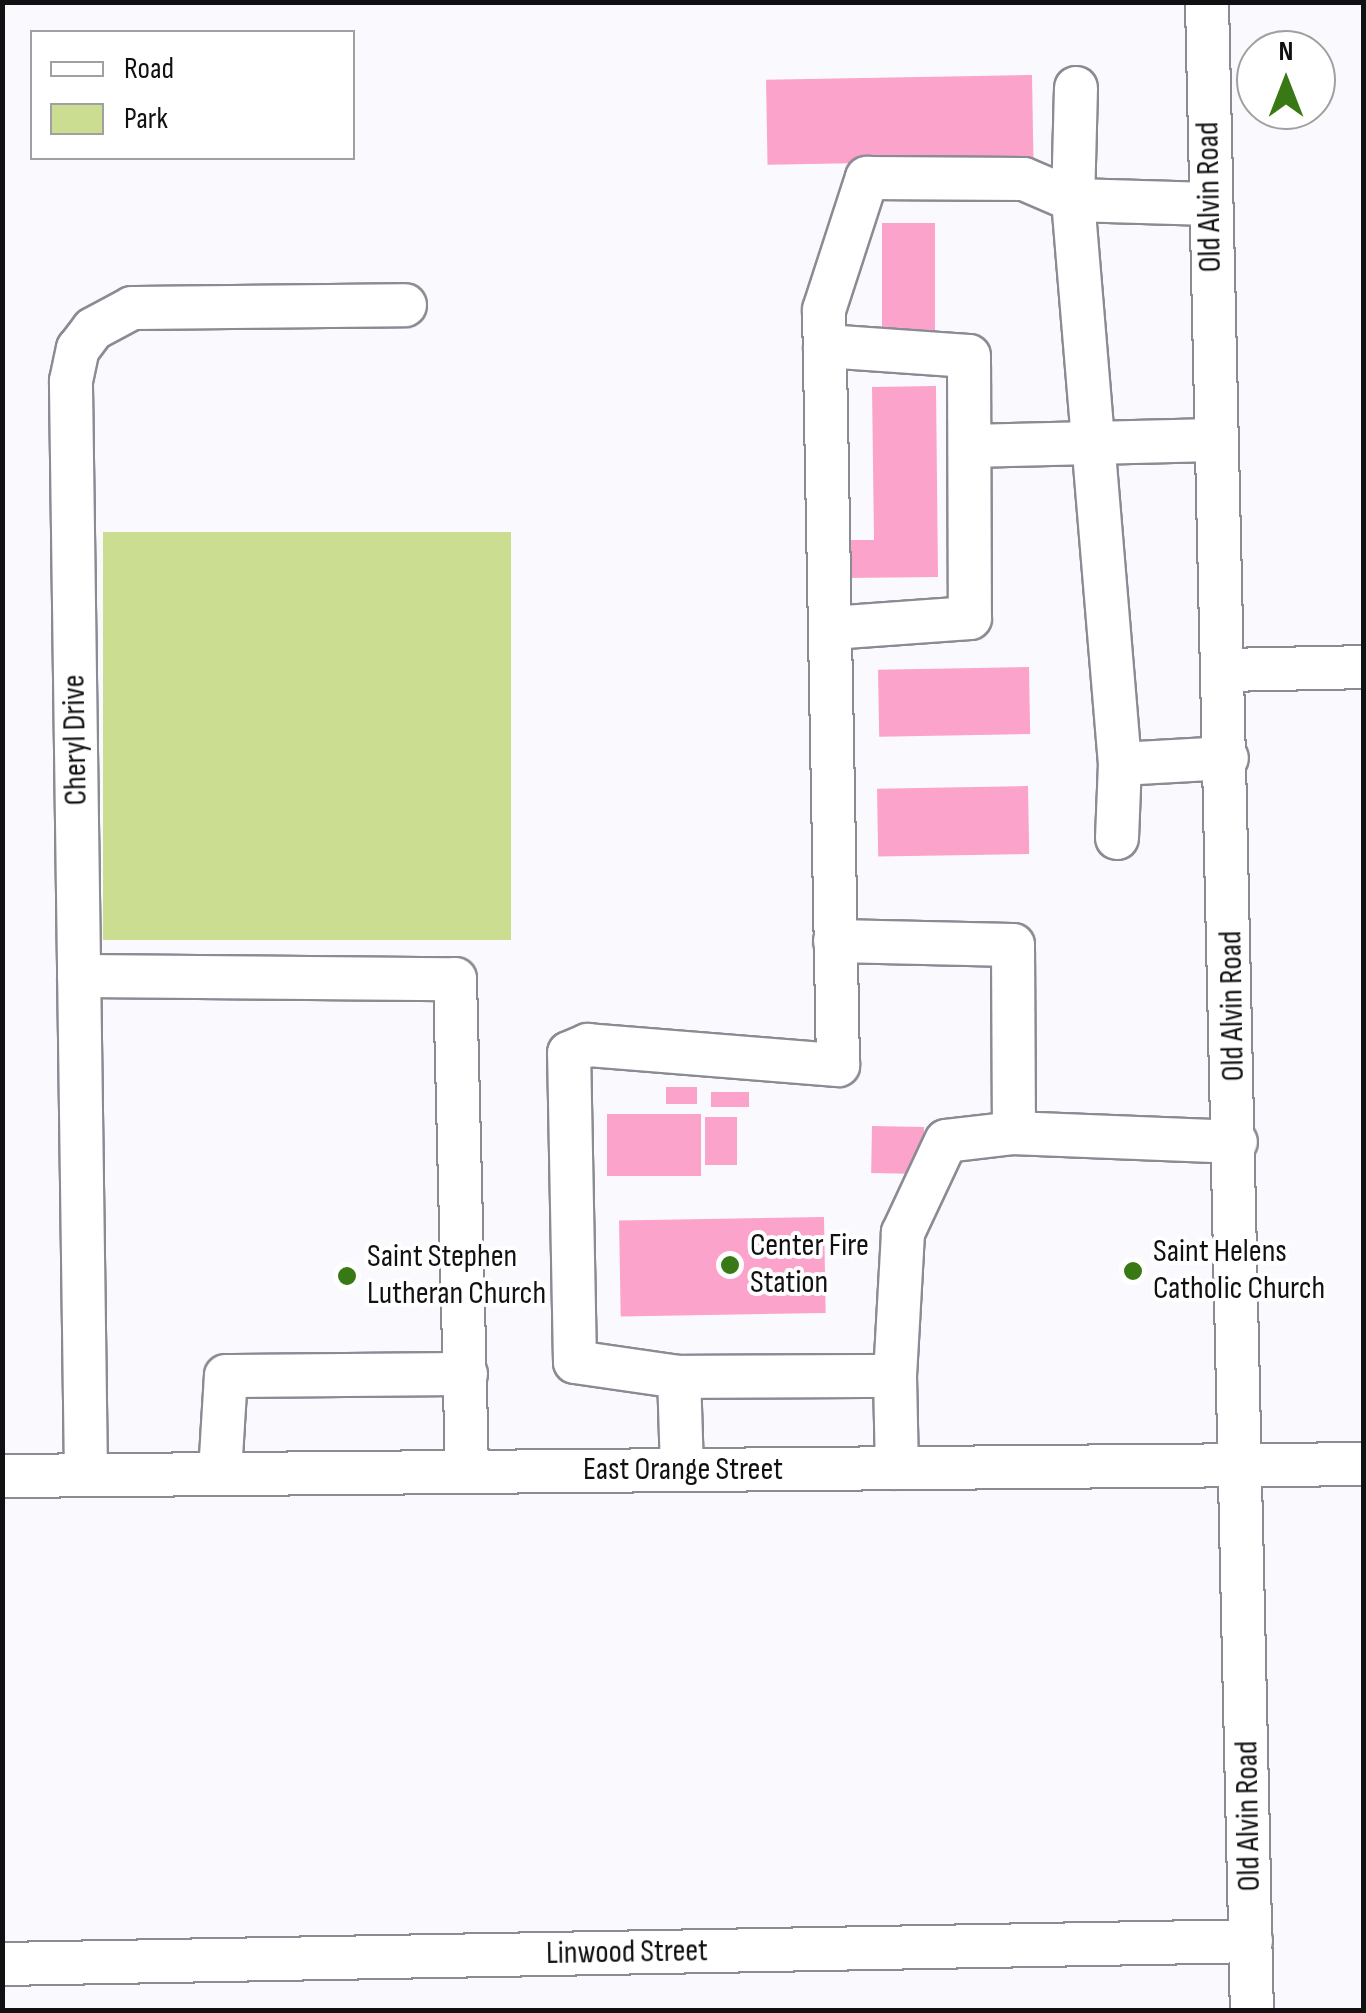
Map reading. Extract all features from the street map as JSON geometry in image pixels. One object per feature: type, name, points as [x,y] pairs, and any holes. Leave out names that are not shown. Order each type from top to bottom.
[{"type":"street","name":"Old Alvin Road","points":[[1207,2],[1214,440],[1226,670],[1244,1466],[1252,2010]]},
{"type":"street","points":[[1076,88],[1073,200],[1097,444],[1120,764],[1117,838]]},
{"type":"street","points":[[895,1376],[679,1377],[576,1362],[569,1053],[588,1044],[838,1065],[824,310],[867,178],[1024,179],[1073,200],[1210,204]]},
{"type":"street","name":"Cheryl Drive","points":[[86,1474],[71,381],[78,350],[93,328],[132,308],[405,305]]},
{"type":"street","points":[[825,346],[970,356],[970,618],[832,628]]},
{"type":"street","points":[[970,446],[1214,440]]},
{"type":"street","points":[[1226,670],[1364,667]]},
{"type":"street","points":[[1120,764],[1227,758]]},
{"type":"street","points":[[835,940],[1013,945],[1014,1132]]},
{"type":"street","points":[[79,976],[455,979],[467,1471]]},
{"type":"street","points":[[897,1468],[895,1376],[902,1233],[946,1142],[1014,1132],[1236,1142]]},
{"type":"street","points":[[220,1473],[226,1376],[466,1374]]},
{"type":"street","points":[[679,1377],[682,1470]]},
{"type":"street","name":"East Orange Street","points":[[2,1476],[1364,1464]]},
{"type":"street","name":"Linwood Street","points":[[2,1964],[1251,1941]]},
{"type":"green space","points":[[103,532],[511,532],[511,940],[103,940]]},
{"type":"building","points":[[1032,75],[1033,160],[768,165],[766,80]]},
{"type":"building","points":[[882,223],[935,223],[935,331],[882,331]]},
{"type":"building","points":[[936,386],[938,577],[847,578],[846,540],[874,540],[872,387]]},
{"type":"building","points":[[1029,667],[1030,734],[879,737],[878,670]]},
{"type":"building","points":[[1028,786],[1029,854],[878,857],[877,789]]},
{"type":"building","points":[[666,1087],[697,1087],[697,1104],[666,1104]]},
{"type":"building","points":[[711,1092],[749,1092],[749,1107],[711,1107]]},
{"type":"building","points":[[607,1114],[701,1114],[701,1176],[607,1176]]},
{"type":"building","points":[[705,1117],[737,1117],[737,1165],[705,1165]]},
{"type":"building","points":[[872,1126],[924,1127],[923,1174],[871,1173]]},
{"type":"building","points":[[824,1217],[826,1313],[621,1317],[619,1221]]},
{"type":"place","name":"Center Fire Station","points":[[730,1265]]},
{"type":"place","name":"Saint Helens Catholic Church","points":[[1133,1271]]},
{"type":"place","name":"Saint Stephen Lutheran Church","points":[[347,1276]]}]
